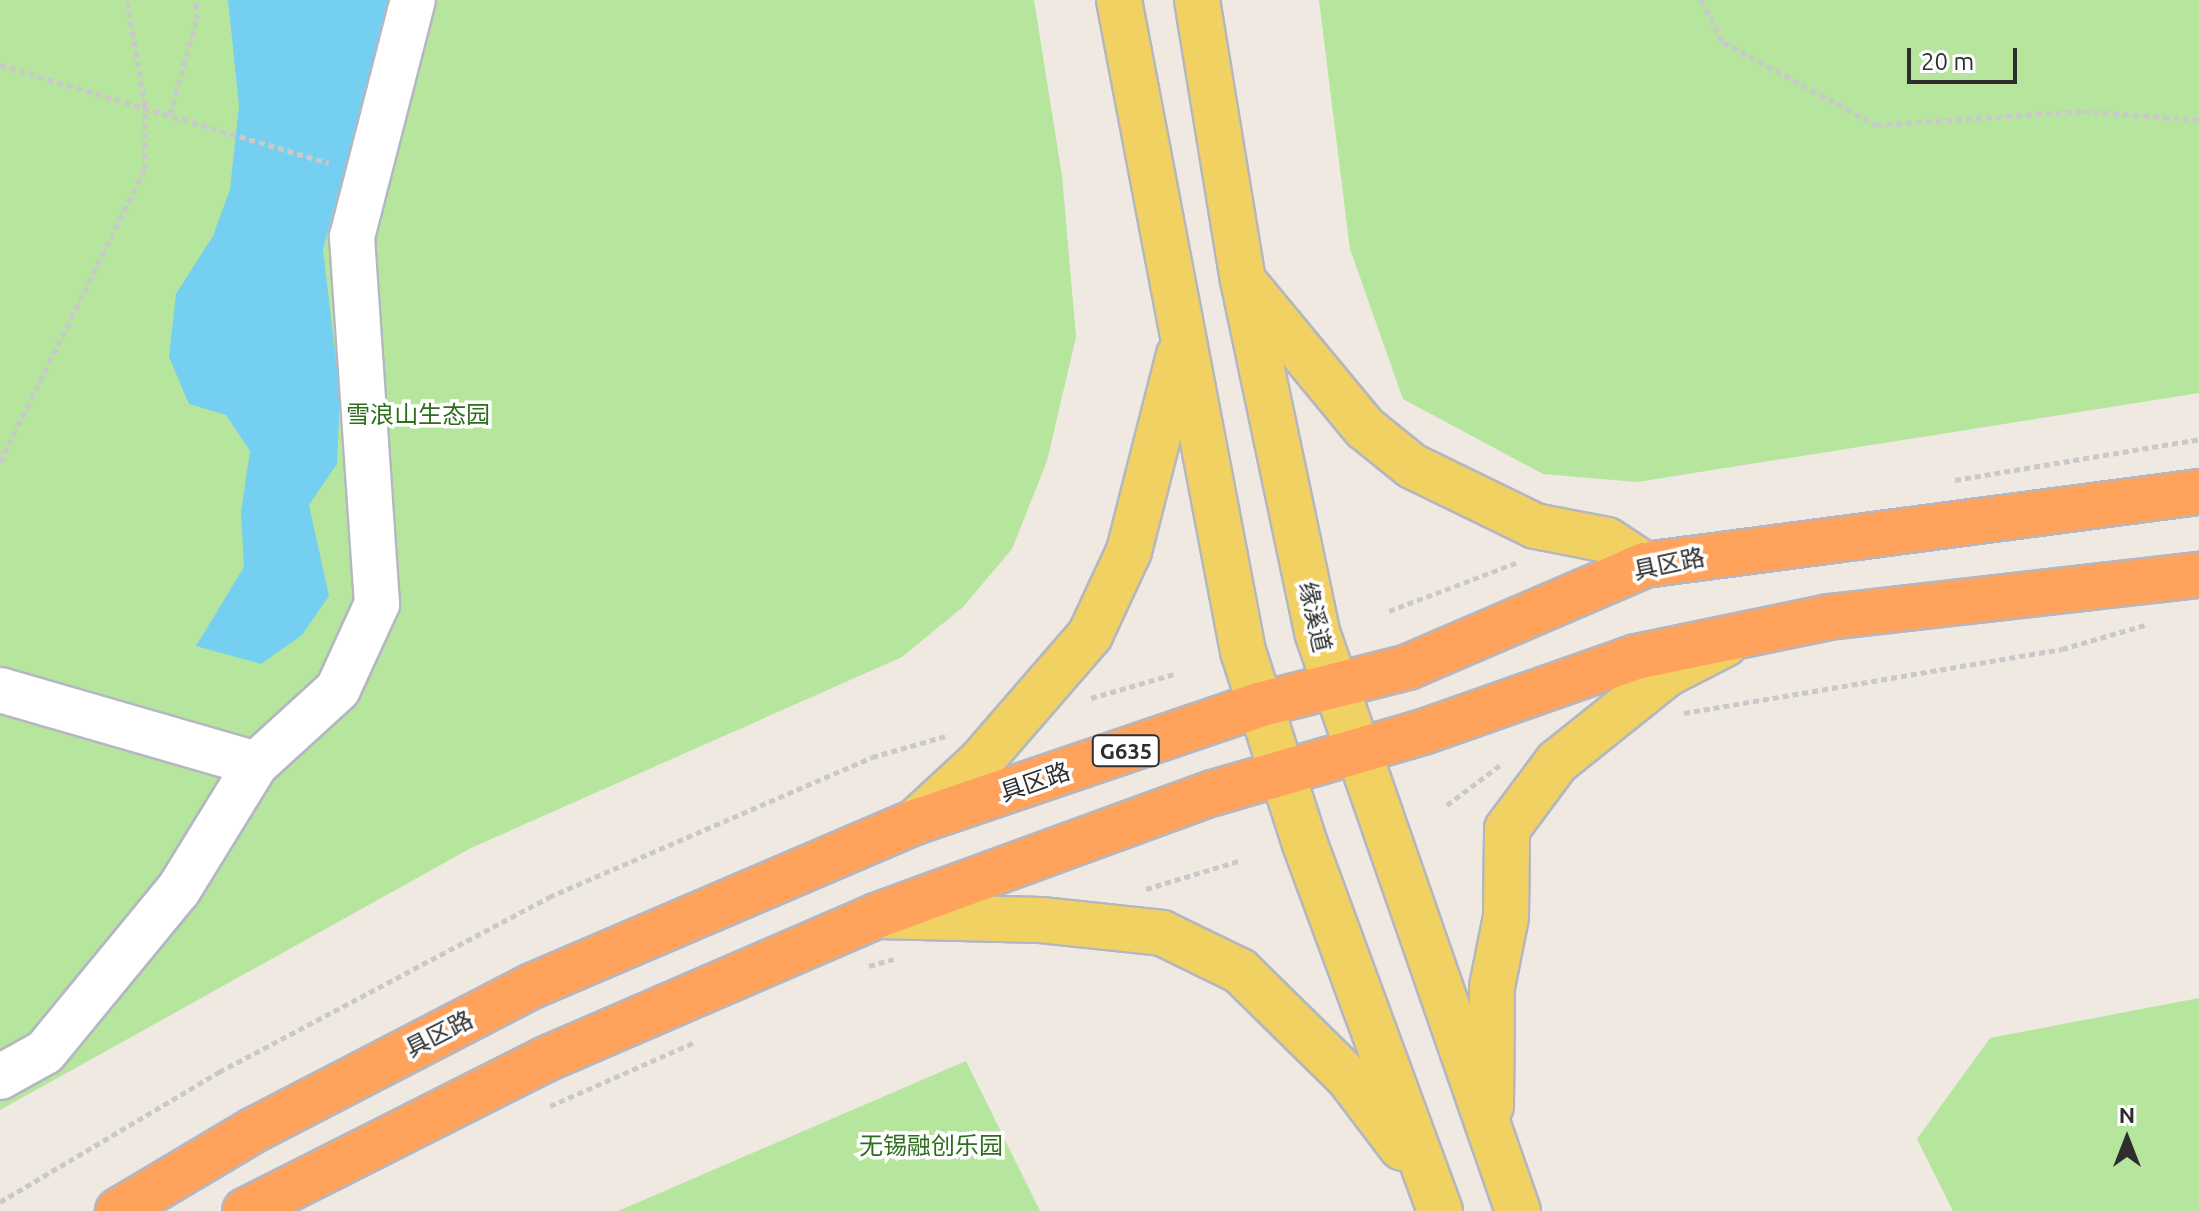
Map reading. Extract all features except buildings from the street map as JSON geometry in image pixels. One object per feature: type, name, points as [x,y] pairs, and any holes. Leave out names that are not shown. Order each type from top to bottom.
[{"type":"highway","name":"具区路","points":[[118,1211],[254,1130],[532,986],[915,822],[1258,705],[1408,667],[1645,565],[2199,492]]},
{"type":"highway","points":[[245,1211],[546,1059],[876,916],[1281,774],[1359,748],[1423,732],[1636,657],[1829,617],[2199,575]]},
{"type":"main road","points":[[1119,0],[1182,345],[1258,705],[1435,1199]]},
{"type":"main road","name":"缘溪道","points":[[1197,0],[1243,280],[1333,686],[1359,748],[1491,1140],[1518,1211]]},
{"type":"main road","points":[[1243,280],[1365,428],[1412,466],[1535,526],[1607,540],[1645,565]]},
{"type":"main road","points":[[915,822],[980,762],[1090,635],[1129,551],[1182,345]]},
{"type":"main road","points":[[1491,1140],[1492,987],[1506,917],[1507,829],[1557,762],[1606,721],[1667,674],[1745,634]]},
{"type":"main road","points":[[876,916],[1118,926],[1162,933],[1240,971],[1348,1077],[1435,1199]]},
{"type":"street","points":[[0,1077],[45,1052],[179,889],[256,764],[338,689],[377,604],[352,237],[413,0]]},
{"type":"street","points":[[0,690],[256,764]]},
{"type":"path","points":[[0,462],[145,168],[145,106],[127,0]]},
{"type":"path","points":[[170,114],[197,19],[196,0]]},
{"type":"path","points":[[1701,0],[1723,42],[1876,125],[2083,111],[2199,120]]},
{"type":"path","points":[[0,65],[368,175]]},
{"type":"path","points":[[1672,715],[2062,649],[2160,621]]},
{"type":"path","points":[[1075,703],[1174,674]]},
{"type":"path","points":[[0,1202],[219,1072],[549,897],[872,757],[958,732]]},
{"type":"path","points":[[1447,805],[1506,761]]},
{"type":"path","points":[[1133,893],[1239,861]]},
{"type":"path","points":[[855,972],[898,958]]},
{"type":"path","points":[[538,1111],[711,1035]]},
{"type":"green space","name":"雪浪山生态园","points":[[0,0],[1034,0],[1062,176],[1076,337],[1047,461],[1012,549],[963,607],[902,657],[471,848],[0,1110]]},
{"type":"green space","points":[[1319,0],[2199,0],[2199,393],[1637,482],[1543,474],[1403,399],[1350,249]]},
{"type":"green space","points":[[2199,998],[2199,1211],[1953,1211],[1917,1139],[1990,1038]]},
{"type":"green space","name":"无锡融创乐园","points":[[966,1061],[1040,1211],[618,1211]]},
{"type":"water","points":[[228,0],[388,0],[323,249],[340,394],[337,464],[309,505],[329,596],[302,635],[261,664],[196,646],[244,567],[241,512],[250,451],[226,415],[189,404],[169,357],[176,294],[213,236],[230,189],[239,106]]}]
